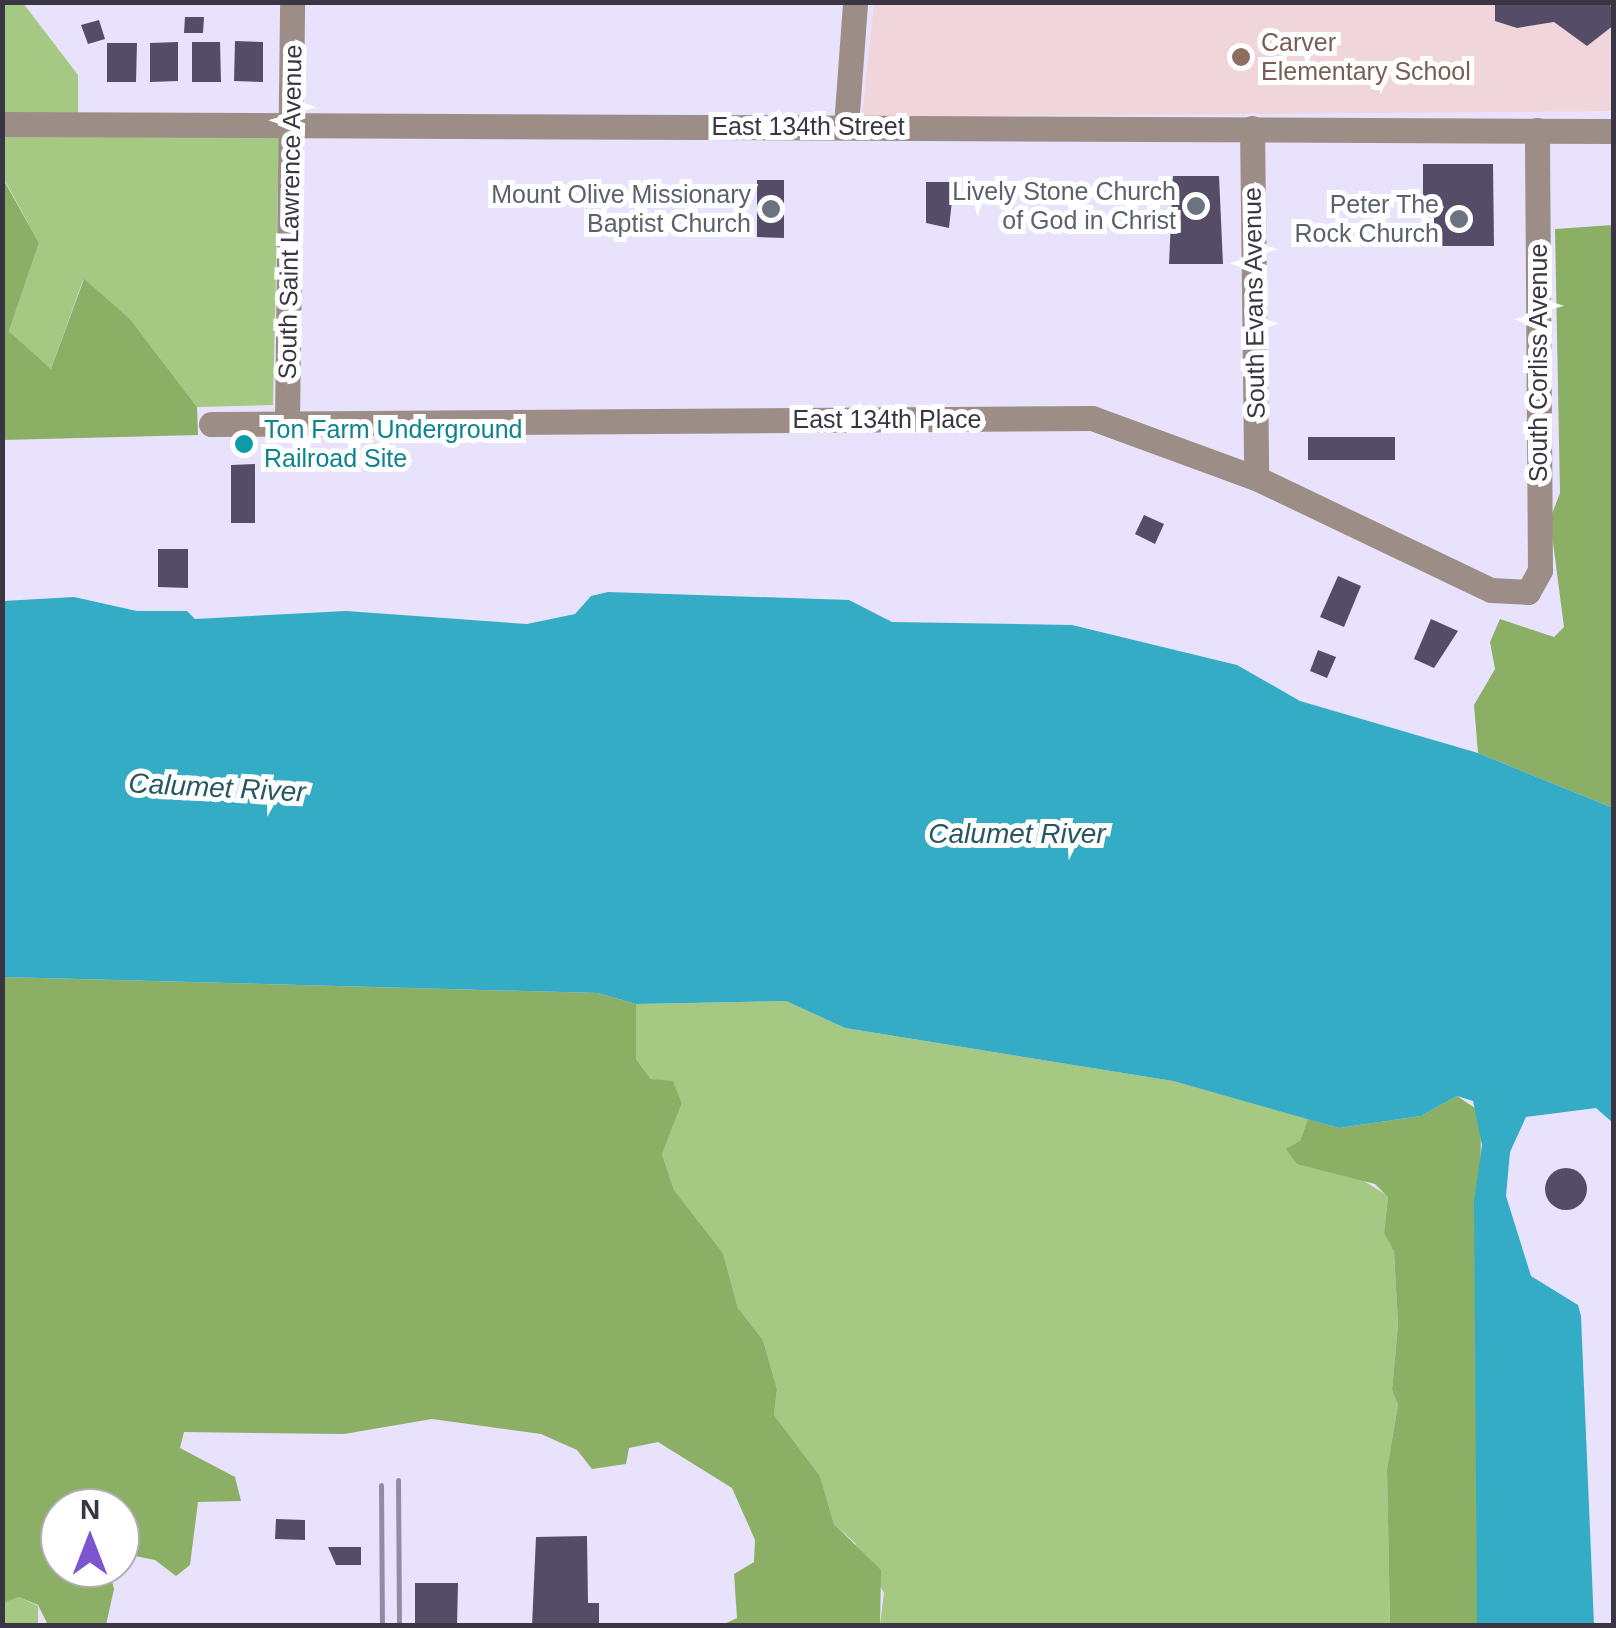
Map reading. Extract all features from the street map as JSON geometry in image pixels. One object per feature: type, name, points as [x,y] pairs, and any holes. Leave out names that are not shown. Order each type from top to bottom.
[{"type":"street","name":"South Saint Lawrence Avenue","points":[[288,422],[294,125],[292,2]]},
{"type":"street","points":[[846,126],[855,2]]},
{"type":"street","name":"East 134th Street","points":[[2,124],[1614,131]]},
{"type":"street","name":"South Evans Avenue","points":[[1252,128],[1256,478]]},
{"type":"street","name":"South Corliss Avenue","points":[[1528,592],[1540,570],[1537,130]]},
{"type":"street","name":"East 134th Place","points":[[210,424],[1092,418],[1256,478],[1492,590],[1528,592]]},
{"type":"shaded area","name":"Carver Elementary School","points":[[874,3],[1613,3],[1613,111],[862,117]]},
{"type":"green space","points":[[2,3],[23,3],[78,75],[78,115],[3,116]]},
{"type":"green space","points":[[2,129],[279,137],[273,405],[197,407],[130,319],[83,280],[51,369],[9,331],[39,243],[3,177]]},
{"type":"green space","points":[[2,177],[39,243],[9,331],[51,369],[84,279],[130,319],[197,407],[198,435],[3,440]]},
{"type":"green space","points":[[1613,225],[1613,808],[1478,753],[1474,705],[1495,669],[1490,642],[1500,619],[1554,637],[1564,627],[1550,519],[1560,493],[1555,229]]},
{"type":"green space","points":[[3,977],[598,993],[636,1004],[636,1059],[651,1079],[673,1081],[682,1103],[662,1154],[674,1190],[723,1253],[738,1308],[763,1340],[777,1389],[774,1415],[820,1476],[834,1524],[881,1570],[880,1625],[722,1625],[737,1618],[734,1574],[754,1562],[755,1540],[732,1488],[658,1442],[629,1448],[626,1464],[592,1469],[577,1450],[541,1434],[432,1419],[344,1434],[184,1432],[180,1448],[235,1477],[241,1501],[198,1502],[190,1565],[176,1576],[155,1560],[140,1557],[140,1488],[40,1488],[40,1588],[114,1588],[106,1625],[48,1625],[38,1605],[19,1597],[3,1603]]},
{"type":"green space","points":[[786,1001],[845,1028],[1173,1081],[1308,1119],[1300,1141],[1388,1196],[1384,1233],[1394,1252],[1398,1325],[1392,1390],[1398,1405],[1387,1469],[1390,1625],[880,1625],[884,1593],[855,1543],[834,1524],[820,1476],[774,1415],[777,1389],[763,1340],[738,1308],[723,1253],[674,1190],[662,1154],[682,1103],[673,1082],[651,1079],[636,1059],[636,1004]]},
{"type":"green space","points":[[1457,1096],[1481,1112],[1477,1625],[1390,1625],[1387,1469],[1398,1405],[1392,1390],[1398,1325],[1394,1252],[1384,1233],[1388,1197],[1375,1184],[1297,1164],[1286,1149],[1300,1141],[1308,1119],[1339,1128],[1421,1116]]},
{"type":"green space","points":[[19,1597],[38,1606],[38,1625],[3,1625],[2,1603]]},
{"type":"water","name":"Calumet River","points":[[608,592],[849,600],[892,622],[1072,625],[1237,665],[1300,701],[1478,753],[1613,808],[1613,1123],[1596,1108],[1526,1117],[1510,1152],[1506,1196],[1531,1276],[1578,1305],[1581,1316],[1594,1625],[1477,1625],[1474,1202],[1482,1145],[1473,1101],[1457,1096],[1421,1116],[1339,1128],[1173,1081],[845,1028],[786,1001],[636,1004],[598,993],[3,977],[3,601],[74,597],[137,611],[187,611],[195,619],[346,611],[527,624],[575,614],[591,596]]},
{"type":"building","points":[[1495,2],[1610,2],[1614,25],[1587,46],[1554,22],[1517,28],[1495,21]]},
{"type":"building","points":[[185,17],[204,17],[203,33],[184,33]]},
{"type":"building","points":[[99,20],[105,39],[88,44],[81,25]]},
{"type":"building","points":[[235,41],[263,42],[263,82],[234,81]]},
{"type":"building","points":[[178,42],[178,81],[150,82],[150,43]]},
{"type":"building","points":[[192,42],[220,42],[221,82],[192,82]]},
{"type":"building","points":[[107,43],[137,43],[136,82],[107,82]]},
{"type":"building","name":"Peter The Rock Church","points":[[1423,164],[1493,164],[1494,246],[1423,246]]},
{"type":"building","name":"Lively Stone Church of God in Christ","points":[[1173,176],[1219,176],[1223,264],[1169,264]]},
{"type":"building","name":"Mount Olive Missionary Baptist Church","points":[[757,180],[784,180],[784,238],[757,237]]},
{"type":"building","points":[[926,182],[954,182],[949,228],[926,223]]},
{"type":"building","points":[[1308,437],[1395,437],[1395,460],[1308,460]]},
{"type":"building","points":[[255,464],[255,523],[231,523],[231,465]]},
{"type":"building","points":[[1144,515],[1164,524],[1155,544],[1135,534]]},
{"type":"building","points":[[158,549],[188,549],[188,588],[158,587]]},
{"type":"building","points":[[1338,576],[1361,586],[1344,627],[1320,617]]},
{"type":"building","points":[[1431,619],[1458,631],[1434,668],[1414,659]]},
{"type":"building","points":[[1318,650],[1336,657],[1327,678],[1310,671]]},
{"type":"building","points":[[1566,1168],[1581,1174],[1587,1189],[1581,1204],[1566,1210],[1551,1204],[1545,1189],[1551,1174]]},
{"type":"building","points":[[276,1519],[305,1520],[305,1540],[275,1539]]},
{"type":"building","points":[[587,1536],[588,1603],[599,1603],[599,1626],[532,1626],[536,1537]]},
{"type":"building","points":[[328,1547],[361,1547],[361,1565],[336,1565]]},
{"type":"building","points":[[415,1583],[458,1583],[457,1626],[415,1626]]},
{"type":"railway","points":[[398,1480],[399,1626]]},
{"type":"railway","points":[[381,1485],[382,1626]]},
{"type":"place","name":"Carver Elementary School","points":[[1241,57]]},
{"type":"place","name":"Lively Stone Church of God in Christ","points":[[1196,206]]},
{"type":"place","name":"Mount Olive Missionary Baptist Church","points":[[771,209]]},
{"type":"place","name":"Peter The Rock Church","points":[[1459,219]]},
{"type":"place","name":"Ton Farm Underground Railroad Site","points":[[244,444]]}]
